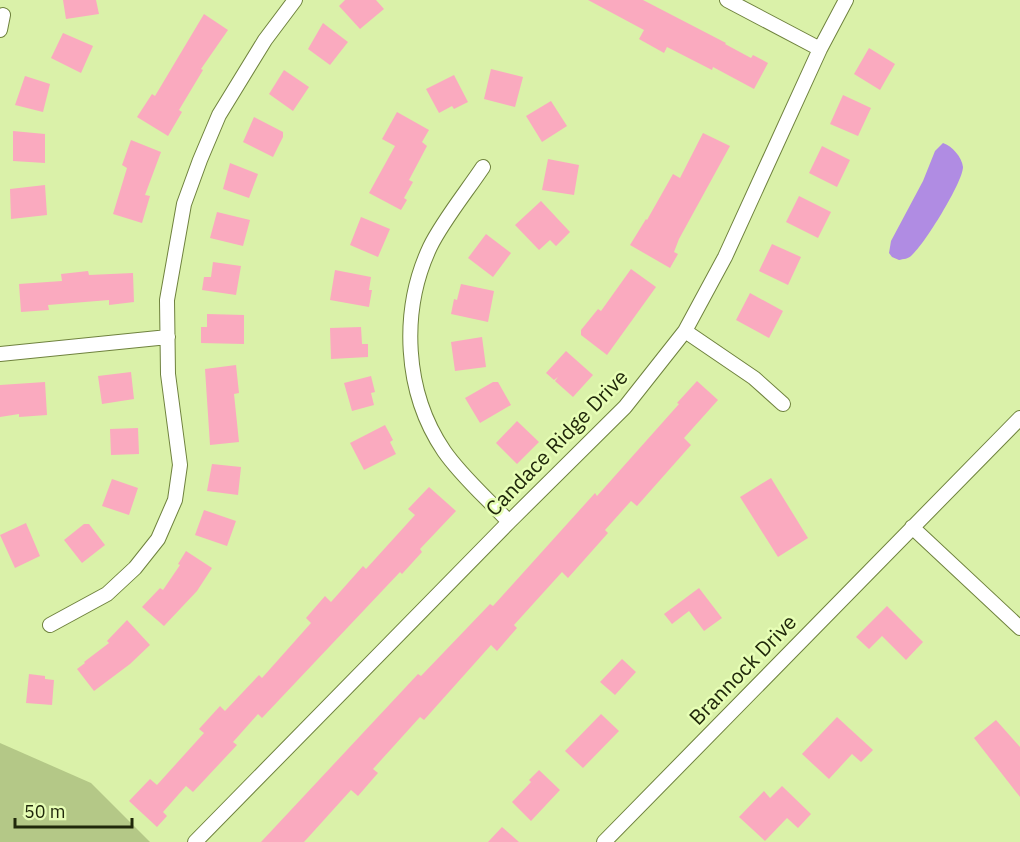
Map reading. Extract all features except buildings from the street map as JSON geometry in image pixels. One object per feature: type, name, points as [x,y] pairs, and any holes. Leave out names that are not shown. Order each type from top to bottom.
[{"type":"street","points":[[50,625],[107,594],[135,568],[158,539],[175,500],[180,465],[168,374],[167,300],[184,204],[219,116],[265,40],[295,0]]},
{"type":"street","points":[[727,0],[820,49]]},
{"type":"street","name":"Candace Ridge Drive","points":[[195,842],[624,407],[686,331],[725,257],[820,49],[846,0]]},
{"type":"street","points":[[0,30],[3,15]]},
{"type":"street","points":[[483,167],[431,244],[420,271],[411,301],[411,360],[422,408],[444,451],[509,522]]},
{"type":"street","points":[[686,331],[754,378],[783,404]]},
{"type":"street","points":[[0,354],[168,337]]},
{"type":"street","name":"Brannock Drive","points":[[604,842],[1020,418]]},
{"type":"street","points":[[912,527],[1020,628]]},
{"type":"green space","points":[[0,743],[91,783],[150,842],[0,842]]},
{"type":"shaded area","points":[[943,143],[953,149],[961,159],[963,167],[957,186],[918,249],[906,259],[899,260],[889,253],[891,241],[923,181],[935,151]]}]
